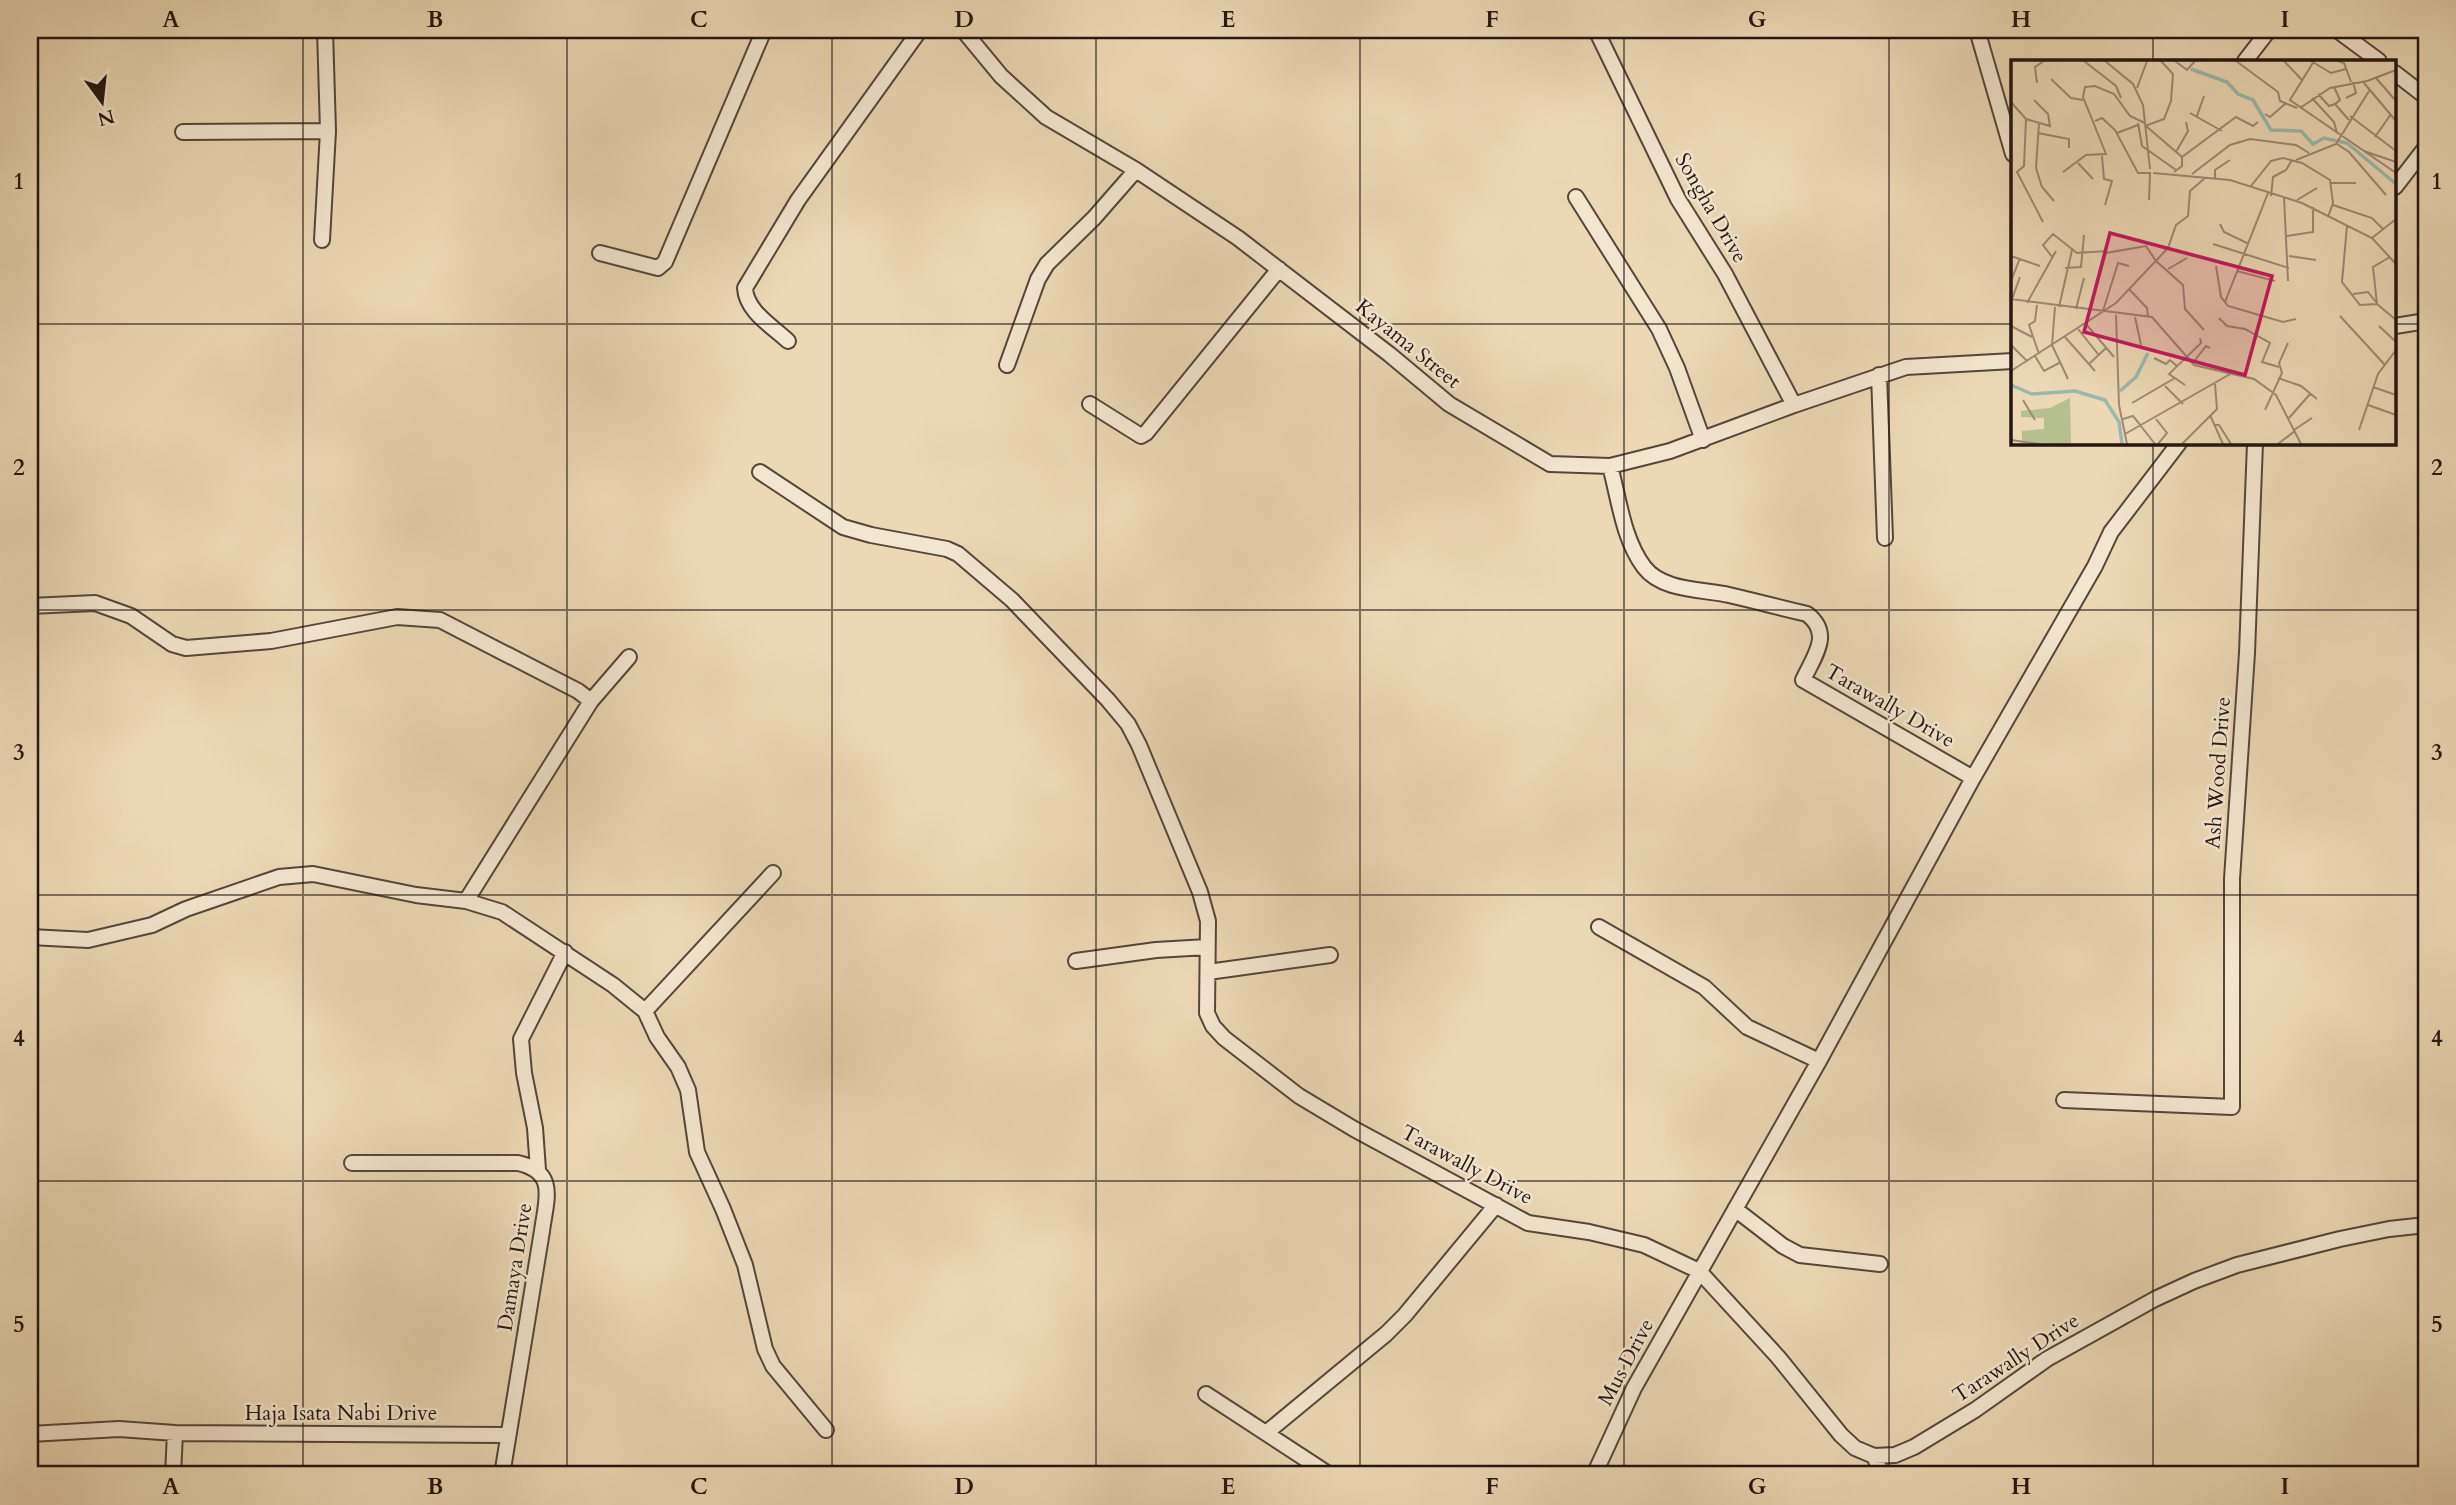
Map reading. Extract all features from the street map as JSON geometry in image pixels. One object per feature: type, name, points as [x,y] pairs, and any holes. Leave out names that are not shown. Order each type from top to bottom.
[{"type":"street","points":[[321,240],[328,131],[325,30]]},
{"type":"street","points":[[600,253],[658,268],[665,262],[764,30]]},
{"type":"street","points":[[788,341],[750,306],[745,297],[745,288],[805,191],[920,30]]},
{"type":"street","name":"Kayama Street","points":[[963,30],[1001,76],[1046,117],[1136,170],[1238,238],[1389,354],[1449,404],[1550,464],[1611,466],[1670,451],[1900,369],[2011,362]]},
{"type":"street","name":"Songha Drive","points":[[1596,30],[1678,199],[1725,274],[1794,405]]},
{"type":"street","points":[[1977,30],[2011,147]]},
{"type":"street","points":[[2246,60],[2269,30]]},
{"type":"street","points":[[2337,30],[2378,60]]},
{"type":"street","points":[[2396,75],[2426,97]]},
{"type":"street","points":[[183,132],[328,131]]},
{"type":"street","points":[[2396,186],[2426,147]]},
{"type":"street","points":[[1007,365],[1038,279],[1047,264],[1094,218],[1136,170]]},
{"type":"street","points":[[1576,197],[1659,329],[1677,368],[1703,440]]},
{"type":"street","points":[[1090,404],[1132,432],[1141,436],[1146,433],[1279,269]]},
{"type":"street","points":[[2396,326],[2426,321]]},
{"type":"street","points":[[1879,375],[1885,538]]},
{"type":"street","points":[[1699,1271],[1819,1061],[1973,778],[2112,533],[2178,444]]},
{"type":"street","name":"Ash Wood Drive","points":[[2064,1100],[2232,1107],[2232,879],[2247,653],[2255,444]]},
{"type":"street","name":"Tarawally Drive","points":[[1611,466],[1631,545],[1645,569],[1661,581],[1682,587],[1807,614],[1818,622],[1821,634],[1819,646],[1803,680],[1973,778]]},
{"type":"street","name":"Tarawally Drive","points":[[760,472],[842,527],[947,549],[958,554],[1012,600],[1128,724],[1200,892],[1208,921],[1207,1013],[1213,1026],[1299,1096],[1353,1129],[1528,1223],[1589,1232],[1644,1245],[1699,1271],[1778,1357],[1841,1435],[1855,1448],[1874,1456],[1895,1455],[1914,1447],[1975,1410],[2047,1359],[2155,1299],[2194,1281],[2237,1265],[2340,1239],[2389,1228],[2426,1225]]},
{"type":"street","points":[[30,606],[95,603],[131,616],[172,644],[186,648],[271,641],[397,617],[429,618],[452,626],[578,691],[591,701]]},
{"type":"street","points":[[467,901],[591,701],[629,657]]},
{"type":"street","points":[[645,1011],[773,873]]},
{"type":"street","points":[[30,937],[88,940],[152,925],[213,899],[279,877],[313,874],[416,895],[467,901],[502,912],[565,952],[645,1011],[657,1037],[678,1067],[688,1090],[697,1152],[745,1265],[765,1349],[773,1366],[826,1430]]},
{"type":"street","points":[[1599,927],[1704,987],[1747,1027],[1819,1061]]},
{"type":"street","points":[[1076,961],[1156,950],[1207,947]]},
{"type":"street","name":"Damaya Drive","points":[[502,1475],[547,1192],[546,1179],[538,1170],[535,1128],[524,1073],[521,1039],[565,952]]},
{"type":"street","points":[[1208,972],[1330,955]]},
{"type":"street","points":[[352,1163],[518,1163],[538,1170]]},
{"type":"street","points":[[1266,1433],[1386,1334],[1405,1315],[1496,1205]]},
{"type":"street","points":[[1735,1209],[1783,1246],[1800,1255],[1880,1264]]},
{"type":"street","name":"Mus Drive","points":[[1594,1475],[1634,1388],[1699,1271]]},
{"type":"street","points":[[1206,1394],[1330,1475]]},
{"type":"street","name":"Haja Isata Nabi Drive","points":[[30,1434],[108,1429],[175,1433],[507,1435]]},
{"type":"street","points":[[173,1475],[175,1433]]},
{"type":"street","points":[[1874,1456],[1882,1475]]}]
